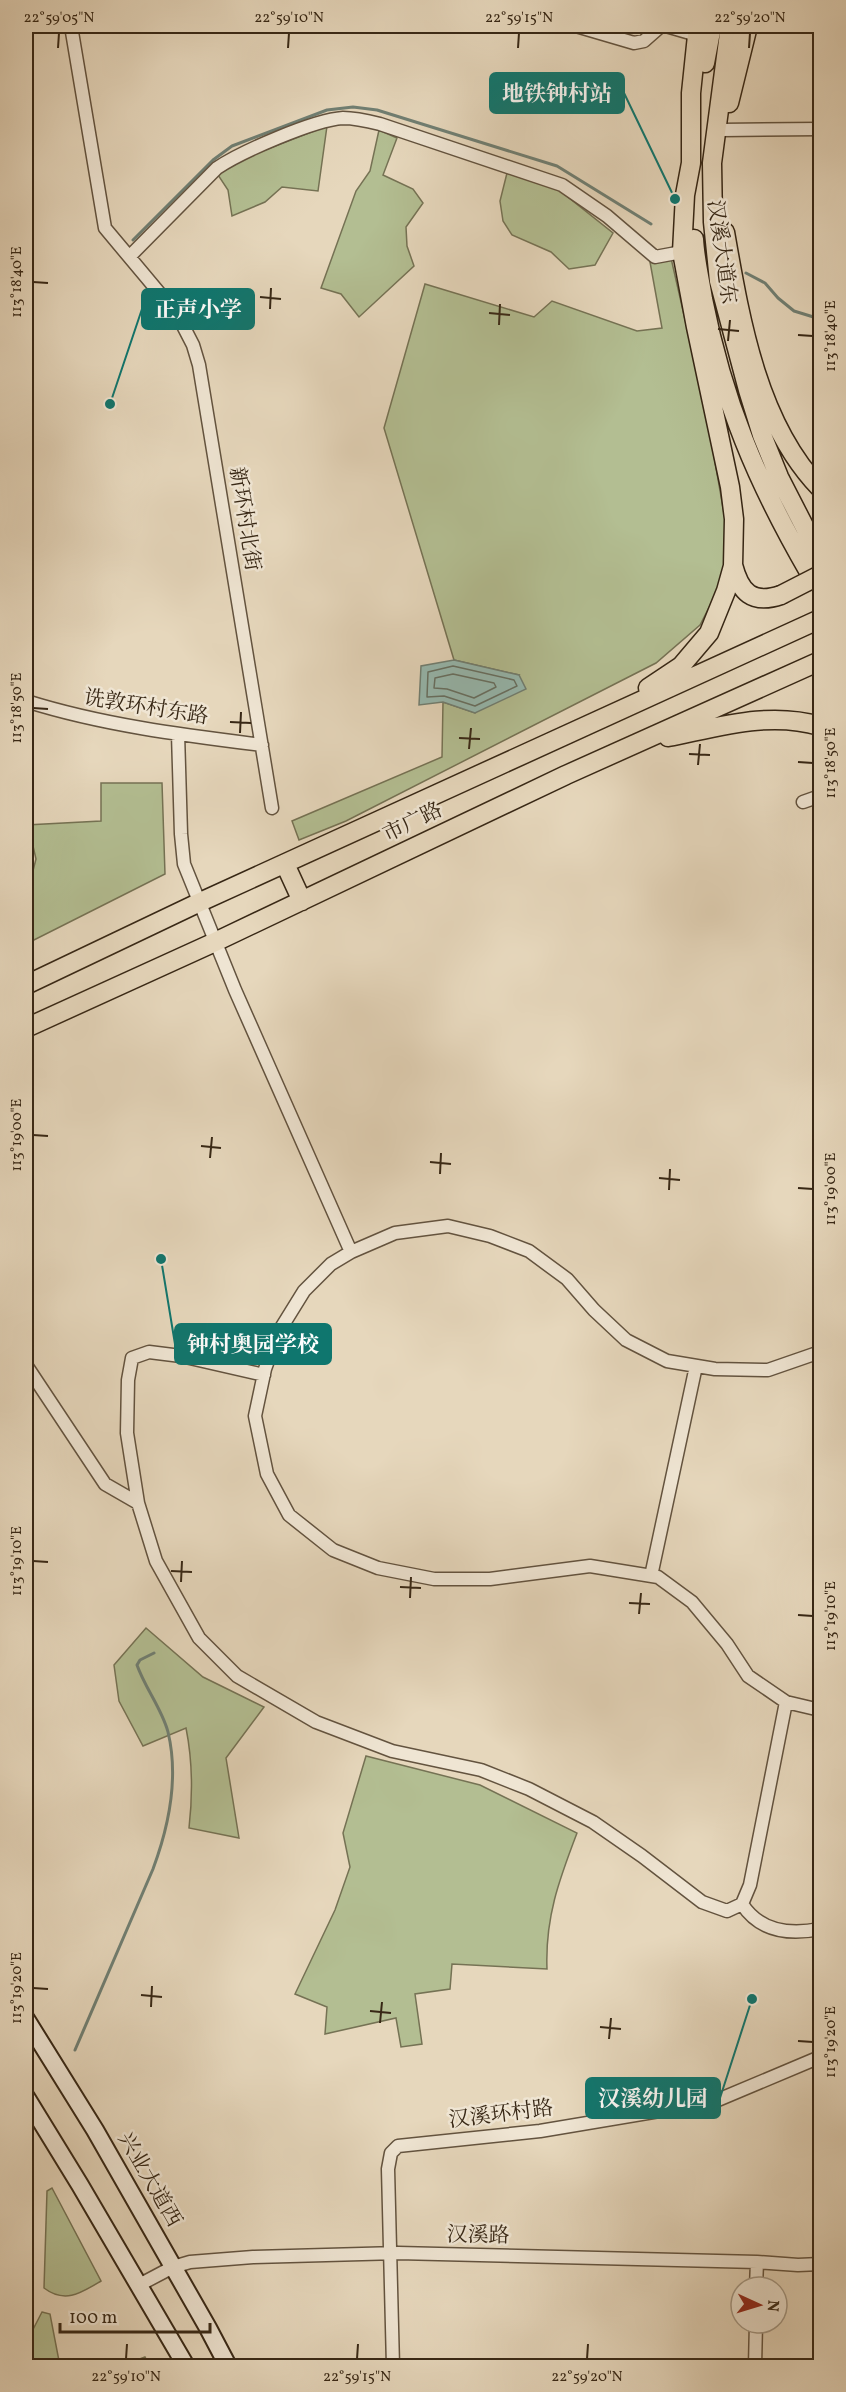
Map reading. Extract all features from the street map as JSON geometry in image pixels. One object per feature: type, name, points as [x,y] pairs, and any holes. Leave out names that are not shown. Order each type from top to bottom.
[{"type":"main road","name":"汉溪大道东","points":[[730,26],[712,163],[713,222],[719,281],[745,381],[762,435],[779,477],[820,557]]},
{"type":"main road","points":[[748,26],[712,163],[734,283],[754,361],[770,411],[787,443],[820,488]]},
{"type":"main road","points":[[607,716],[681,666],[709,633],[726,591],[733,565],[734,519],[730,487],[682,252],[685,195],[691,163],[691,93],[702,28]]},
{"type":"main road","name":"汉溪大道东","points":[[691,163],[694,250],[718,365],[730,405],[763,488],[815,573]]},
{"type":"main road","points":[[733,565],[737,581],[752,597],[768,600],[781,595],[815,573]]},
{"type":"main road","name":"市广路","points":[[26,985],[198,903],[814,622]]},
{"type":"main road","name":"市广路","points":[[26,1028],[215,942],[636,743],[820,662]]},
{"type":"main road","points":[[636,743],[751,721],[780,719],[820,726]]},
{"type":"main road","points":[[285,864],[302,901]]},
{"type":"street","name":"新环村北街","points":[[71,26],[105,228],[177,314],[193,345],[199,364],[272,808]]},
{"type":"street","points":[[576,26],[634,43],[644,41],[661,26]]},
{"type":"street","points":[[666,26],[702,28]]},
{"type":"street","points":[[130,256],[217,168],[233,157],[321,122],[343,118],[380,124],[562,185],[607,216],[655,257],[682,252]]},
{"type":"street","points":[[722,130],[820,129]]},
{"type":"street","name":"诜敦环村东路","points":[[26,701],[69,715],[177,734],[262,745]]},
{"type":"street","points":[[177,734],[184,864],[198,903],[351,1252]]},
{"type":"street","points":[[803,802],[820,796]]},
{"type":"street","points":[[820,1352],[768,1370],[715,1369],[667,1361],[626,1340],[594,1310],[567,1279],[529,1251],[490,1236],[448,1226],[395,1233],[351,1252],[331,1264],[304,1291],[278,1333],[264,1375],[255,1416],[267,1474],[289,1515],[333,1550],[378,1568],[434,1579],[490,1579],[590,1566],[658,1577],[692,1602],[727,1644],[748,1676],[786,1702],[820,1710]]},
{"type":"street","points":[[264,1375],[181,1356],[148,1352],[132,1359],[128,1380],[127,1433],[138,1503],[156,1561],[199,1638],[237,1677],[316,1722],[392,1751],[481,1770],[529,1790],[593,1822],[702,1902],[727,1911],[742,1904],[750,1885],[786,1702]]},
{"type":"street","points":[[26,1365],[105,1484],[138,1503]]},
{"type":"street","points":[[651,1576],[696,1366]]},
{"type":"street","points":[[742,1904],[748,1914],[759,1923],[778,1930],[797,1933],[820,1929]]},
{"type":"street","name":"兴业大道西","points":[[26,2019],[95,2130],[228,2367]]},
{"type":"street","name":"汉溪环村路","points":[[393,2367],[388,2169],[391,2153],[398,2146],[540,2131],[713,2102],[820,2057]]},
{"type":"street","points":[[26,2097],[80,2184],[186,2367]]},
{"type":"street","name":"汉溪路","points":[[139,2285],[173,2267],[213,2259],[390,2254],[820,2264]]},
{"type":"street","points":[[756,2275],[757,2262]]},
{"type":"street","points":[[755,2367],[756,2335]]},
{"type":"green space","points":[[327,126],[318,191],[282,187],[265,202],[232,216],[228,190],[218,175],[236,161]]},
{"type":"green space","points":[[379,130],[397,138],[383,175],[413,189],[423,203],[406,227],[407,246],[414,266],[359,317],[341,294],[321,288],[356,191],[370,171]]},
{"type":"green space","points":[[507,173],[559,190],[613,233],[595,265],[569,269],[551,252],[512,235],[503,221],[500,201]]},
{"type":"green space","points":[[671,258],[707,416],[726,525],[725,563],[715,596],[700,625],[656,663],[346,821],[299,840],[292,821],[442,757],[443,702],[475,713],[519,675],[454,660],[384,428],[425,284],[534,317],[552,301],[637,331],[662,328],[650,262]]},
{"type":"green space","points":[[101,783],[162,783],[165,874],[26,944],[26,898],[36,859],[33,846],[26,846],[26,825],[101,821]]},
{"type":"green space","points":[[146,1628],[203,1677],[264,1707],[226,1758],[239,1838],[189,1828],[192,1778],[186,1728],[143,1746],[119,1701],[114,1665]]},
{"type":"green space","points":[[366,1756],[480,1785],[577,1833],[554,1900],[548,1933],[547,1969],[452,1964],[450,1989],[415,1994],[422,2044],[401,2047],[396,2018],[325,2034],[327,2007],[295,1994],[335,1910],[350,1867],[343,1833]]},
{"type":"green space","points":[[52,2188],[101,2281],[73,2295],[59,2295],[44,2288],[47,2191]]},
{"type":"green space","points":[[42,2312],[50,2314],[60,2366],[26,2366],[26,2343]]},
{"type":"green space","points":[[145,2357],[150,2366],[121,2366]]},
{"type":"water","points":[[454,660],[519,675],[526,689],[475,713],[443,702],[419,705],[421,666]]},
{"type":"waterway","points":[[133,240],[213,160],[232,146],[327,110],[353,107],[377,110],[557,166],[651,224]]},
{"type":"waterway","points":[[746,273],[765,283],[794,311],[820,319]]},
{"type":"waterway","points":[[75,2050],[153,1869],[168,1819],[173,1767],[168,1732],[137,1665],[140,1660],[154,1653]]},
{"type":"waterway","points":[[26,2274],[30,2168]]},
{"type":"tunnel","points":[[809,572],[820,591]]},
{"type":"place","name":"地铁钟村站","points":[[675,199]]},
{"type":"place","name":"正声小学","points":[[110,404]]},
{"type":"place","name":"钟村奥园学校","points":[[161,1259]]},
{"type":"place","name":"汉溪幼儿园","points":[[752,1999]]}]
